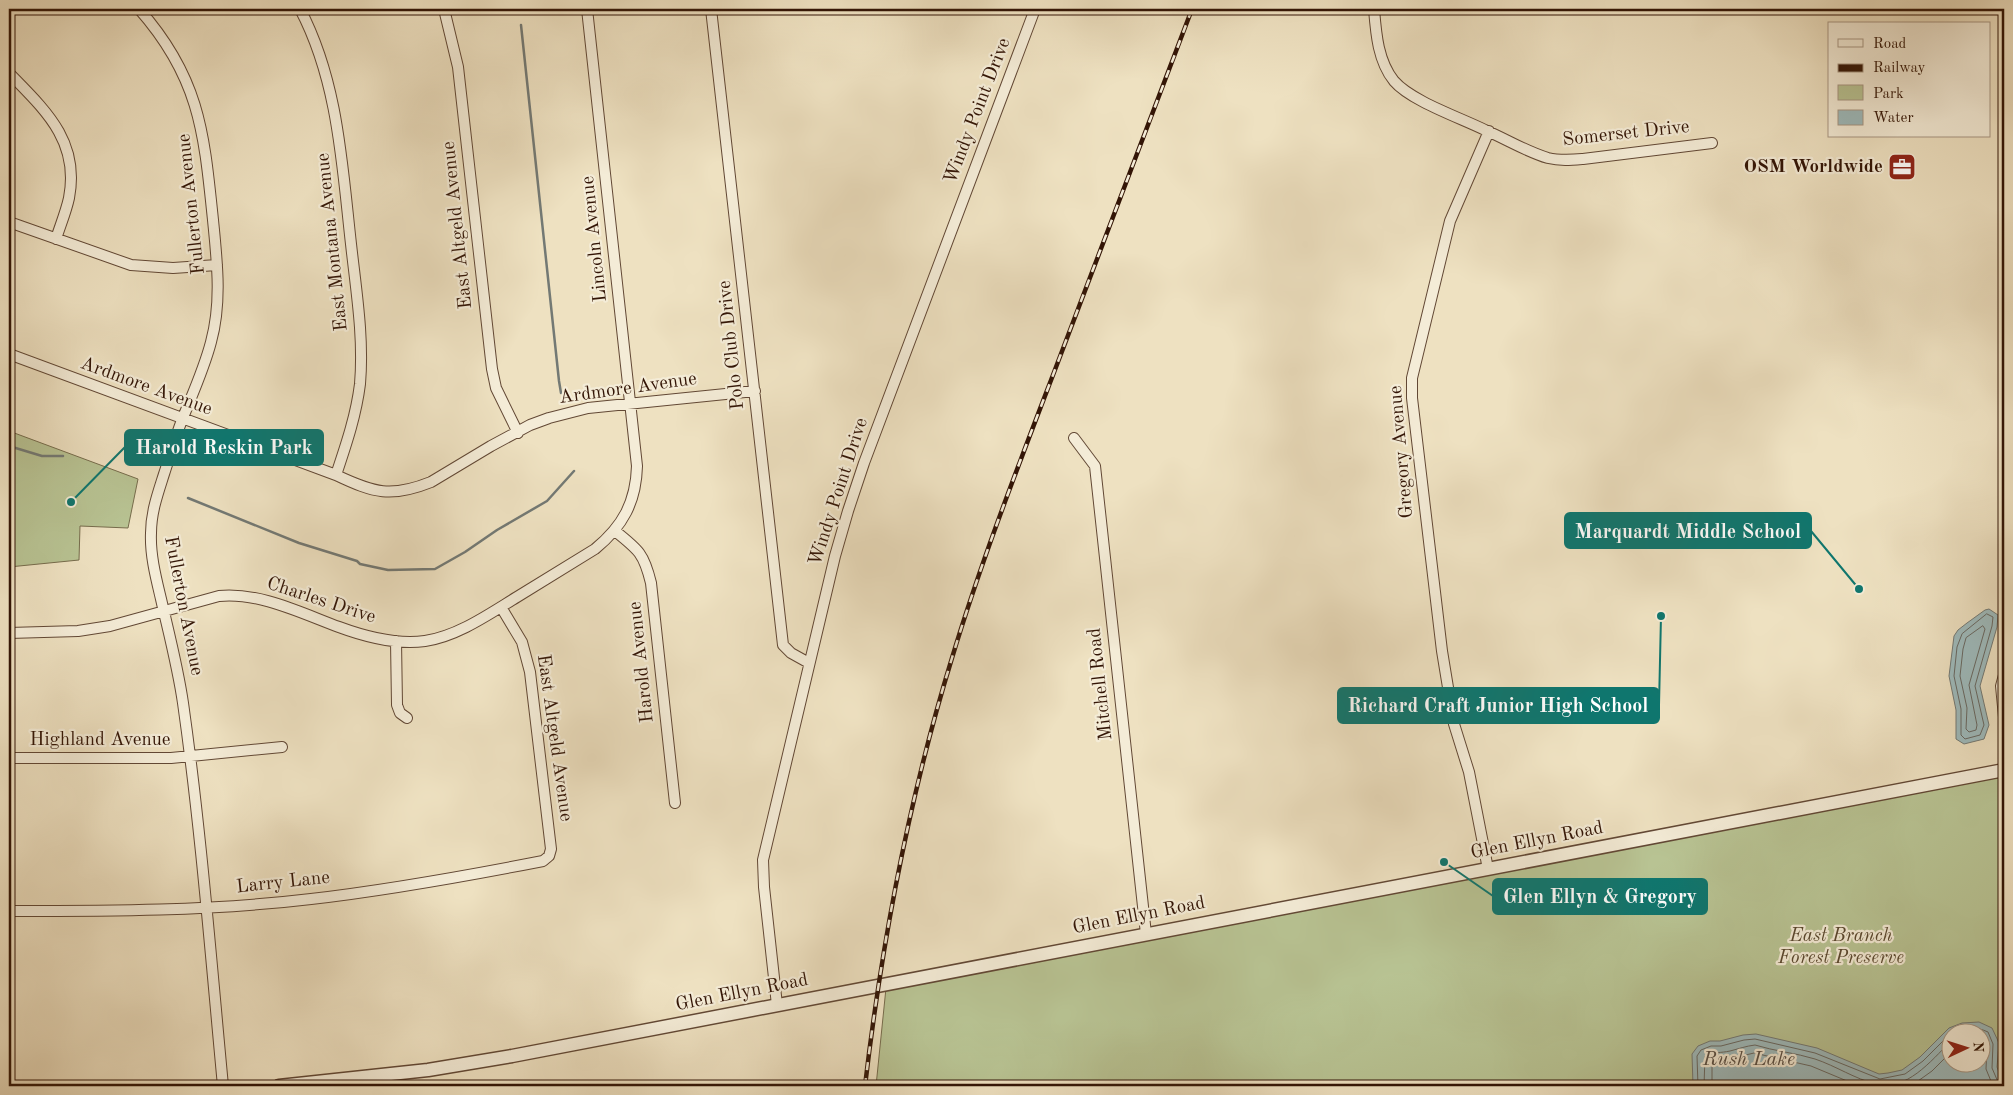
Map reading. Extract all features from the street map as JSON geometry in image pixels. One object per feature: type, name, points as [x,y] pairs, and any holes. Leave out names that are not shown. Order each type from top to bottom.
[{"type":"street","name":"Fullerton Avenue","points":[[139,9],[158,30],[175,57],[189,87],[198,114],[207,165],[217,265],[218,294],[211,342],[155,503],[152,519],[151,546],[179,671],[191,756],[223,1086]]},
{"type":"street","name":"East Montana Avenue","points":[[300,9],[323,63],[337,121],[360,328],[361,366],[356,404],[351,429],[336,475]]},
{"type":"street","name":"East Altgeld Avenue","points":[[444,9],[458,67],[492,369],[496,388],[518,433]]},
{"type":"street","name":"Lincoln Avenue","points":[[587,9],[637,466]]},
{"type":"street","name":"Polo Club Drive","points":[[711,9],[783,644],[791,653],[809,662]]},
{"type":"street","name":"Windy Point Drive","points":[[777,1005],[764,888],[763,860],[835,556],[861,473],[1036,9]]},
{"type":"street","points":[[1374,9],[1381,55],[1395,82],[1411,95],[1489,132]]},
{"type":"street","points":[[9,73],[49,116],[59,131],[68,155],[71,188],[67,208],[56,239]]},
{"type":"street","name":"Somerset Drive","points":[[1489,132],[1537,154],[1566,160],[1712,143]]},
{"type":"street","name":"Gregory Avenue","points":[[1488,869],[1469,772],[1454,724],[1442,651],[1412,398],[1412,378],[1450,221],[1489,132]]},
{"type":"street","points":[[9,222],[131,265],[173,268],[217,265]]},
{"type":"street","name":"Ardmore Avenue","points":[[9,354],[336,475],[366,489],[374,490],[399,491],[416,488],[431,482],[530,425],[571,412],[755,391]]},
{"type":"street","name":"Mitchell Road","points":[[1074,438],[1095,466],[1146,934]]},
{"type":"street","name":"Charles Drive","points":[[9,633],[78,631],[110,626],[219,596],[247,597],[275,604],[360,635],[396,641],[426,640],[442,637],[469,625],[501,607],[596,550],[615,531],[632,499],[637,482],[637,466]]},
{"type":"street","name":"Harold Avenue","points":[[615,531],[635,547],[647,563],[652,583],[675,804]]},
{"type":"street","name":"East Altgeld Avenue","points":[[501,607],[522,642],[530,672],[551,849]]},
{"type":"street","points":[[396,641],[397,705],[400,713],[407,718]]},
{"type":"street","points":[[2004,675],[2001,686],[2004,717]]},
{"type":"street","name":"Highland Avenue","points":[[9,758],[171,758],[282,747]]},
{"type":"street","name":"Glen Ellyn Road","points":[[279,1086],[428,1070],[512,1056],[2004,770]]},
{"type":"street","name":"Larry Lane","points":[[9,911],[206,908],[310,899],[402,887],[543,861],[549,856],[551,849]]},
{"type":"green space","points":[[9,431],[138,479],[128,528],[80,526],[79,560],[9,567]]},
{"type":"green space","name":"East Branch Forest Preserve","points":[[2004,774],[2004,1086],[876,1086],[886,988]]},
{"type":"water","points":[[1989,609],[1998,615],[1997,627],[1980,686],[1989,725],[1984,739],[1964,744],[1956,739],[1956,710],[1949,676],[1954,636],[1967,623]]},
{"type":"water","name":"Rush Lake","points":[[1990,1027],[1999,1043],[1997,1067],[2004,1086],[1693,1086],[1692,1054],[1698,1046],[1710,1041],[1720,1041],[1743,1035],[1756,1034],[1817,1048],[1879,1074],[1902,1070],[1920,1057],[1940,1037],[1940,1072],[1990,1072]]},
{"type":"waterway","points":[[521,25],[561,393]]},
{"type":"waterway","points":[[9,446],[42,456],[63,456]]},
{"type":"waterway","points":[[188,498],[299,543],[357,561],[360,564],[388,570],[435,569],[547,501],[574,471]]},
{"type":"railway","points":[[865,1086],[880,978],[899,870],[923,764],[952,658],[987,551],[1192,9]]},
{"type":"place","name":"OSM Worldwide","points":[[1902,167]]},
{"type":"place","name":"Harold Reskin Park","points":[[71,502]]},
{"type":"place","name":"Marquardt Middle School","points":[[1859,589]]},
{"type":"place","name":"Richard Craft Junior High School","points":[[1661,616]]},
{"type":"place","name":"Glen Ellyn & Gregory","points":[[1444,862]]}]
